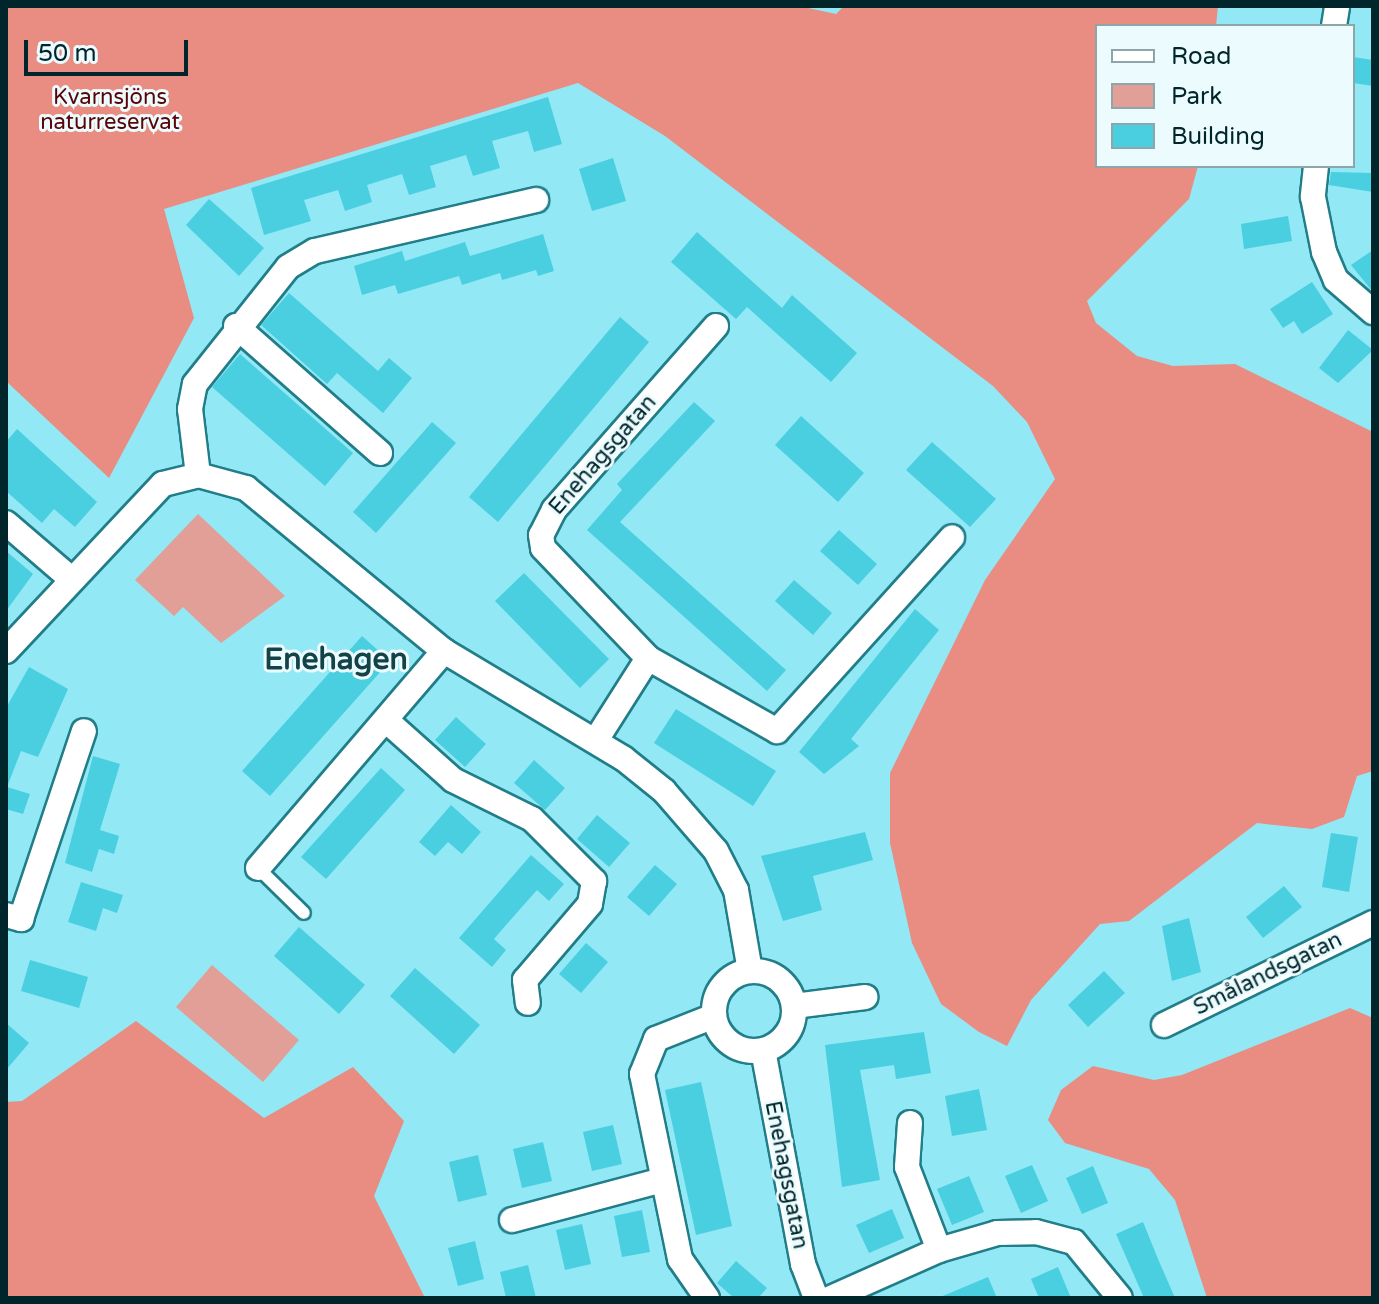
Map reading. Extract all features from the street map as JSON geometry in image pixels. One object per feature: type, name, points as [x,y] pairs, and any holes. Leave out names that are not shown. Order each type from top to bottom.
[{"type":"street","points":[[1316,168],[1313,197],[1324,252],[1336,280],[1373,312]]},
{"type":"street","points":[[198,475],[190,409],[195,384],[236,326],[288,267],[315,251],[536,200]]},
{"type":"street","points":[[236,326],[380,453]]},
{"type":"street","name":"Enehagsgatan","points":[[716,326],[554,510],[541,535],[543,548],[648,658],[777,731],[952,537]]},
{"type":"street","points":[[6,651],[138,503],[163,484],[198,475],[246,488],[273,505],[444,651],[596,740],[664,791],[716,851],[736,890],[750,971]]},
{"type":"street","points":[[6,523],[69,577]]},
{"type":"street","points":[[258,868],[388,722],[444,651]]},
{"type":"street","points":[[596,740],[648,658]]},
{"type":"street","points":[[388,722],[453,780],[532,819],[594,881],[590,904],[525,980],[528,1003]]},
{"type":"street","points":[[6,915],[21,919],[84,731]]},
{"type":"street","name":"Smålandsgatan","points":[[1164,1025],[1373,923]]},
{"type":"street","points":[[750,971],[779,980],[794,1006],[787,1034],[763,1050],[728,1042],[714,1016],[720,989],[750,971]]},
{"type":"street","points":[[794,1006],[865,997]]},
{"type":"street","points":[[707,1298],[680,1259],[659,1181],[643,1062],[670,1030],[714,1016]]},
{"type":"street","name":"Enehagsgatan","points":[[763,1050],[803,1264],[816,1298]]},
{"type":"street","points":[[910,1123],[907,1167],[939,1250]]},
{"type":"street","points":[[512,1220],[659,1181]]},
{"type":"street","points":[[831,1298],[939,1250],[997,1233],[1036,1232],[1074,1242],[1120,1298]]},
{"type":"lane","points":[[258,868],[304,913]]},
{"type":"green space","name":"Kvarnsjöns naturreservat","points":[[6,6],[799,6],[836,14],[844,6],[1218,6],[1216,24],[1095,24],[1095,168],[1197,168],[1189,199],[1087,301],[1096,323],[1137,356],[1173,366],[1235,364],[1373,432],[1373,771],[1357,776],[1344,817],[1312,829],[1257,823],[1129,921],[1100,924],[1031,1000],[1007,1046],[979,1032],[941,1004],[912,943],[890,843],[890,773],[985,580],[1055,479],[1027,422],[993,386],[665,136],[578,83],[164,209],[194,318],[109,478],[6,381]]},
{"type":"green space","points":[[198,514],[285,596],[221,643],[183,607],[174,616],[135,580]]},
{"type":"green space","points":[[212,965],[299,1040],[263,1082],[176,1007]]},
{"type":"green space","points":[[1350,1008],[1373,1018],[1373,1298],[1207,1298],[1175,1200],[1149,1169],[1065,1143],[1048,1120],[1061,1090],[1093,1066],[1154,1080],[1182,1075]]},
{"type":"green space","points":[[136,1021],[264,1118],[353,1067],[404,1121],[374,1196],[425,1298],[6,1298],[6,1102],[22,1101]]},
{"type":"building","points":[[1355,57],[1373,60],[1373,86],[1355,83]]},
{"type":"building","points":[[548,97],[562,144],[534,152],[528,131],[492,141],[500,168],[473,176],[466,155],[430,166],[436,187],[409,195],[402,174],[367,185],[372,202],[345,211],[338,190],[304,200],[311,221],[264,235],[251,188]]},
{"type":"building","points":[[613,158],[626,201],[592,211],[579,169]]},
{"type":"building","points":[[1331,172],[1373,173],[1373,192],[1329,185]]},
{"type":"building","points":[[209,199],[264,248],[239,276],[186,225]]},
{"type":"building","points":[[1288,216],[1292,241],[1244,249],[1241,224]]},
{"type":"building","points":[[697,232],[782,308],[792,295],[857,353],[831,382],[747,307],[736,319],[671,262]]},
{"type":"building","points":[[543,234],[554,271],[538,276],[536,270],[502,280],[500,273],[462,285],[459,276],[398,294],[395,285],[362,295],[354,266],[402,251],[405,261],[465,242],[470,256]]},
{"type":"building","points":[[1373,250],[1373,292],[1351,265]]},
{"type":"building","points":[[1312,282],[1333,314],[1302,334],[1294,321],[1283,328],[1270,309]]},
{"type":"building","points":[[289,293],[378,371],[389,358],[412,378],[383,413],[337,373],[327,384],[261,325]]},
{"type":"building","points":[[620,317],[649,342],[498,522],[469,497]]},
{"type":"building","points":[[1348,330],[1373,350],[1338,383],[1319,368]]},
{"type":"building","points":[[240,354],[353,453],[325,486],[212,387]]},
{"type":"building","points":[[694,402],[715,421],[620,522],[786,670],[767,691],[587,530],[622,490],[617,484]]},
{"type":"building","points":[[801,416],[864,473],[838,502],[775,445]]},
{"type":"building","points":[[432,422],[456,443],[376,533],[353,512]]},
{"type":"building","points":[[17,429],[97,502],[75,527],[54,509],[42,523],[6,491],[6,442]]},
{"type":"building","points":[[932,442],[996,499],[970,527],[906,470]]},
{"type":"building","points":[[839,530],[877,564],[858,585],[820,551]]},
{"type":"building","points":[[6,551],[33,574],[6,611]]},
{"type":"building","points":[[524,573],[609,659],[580,688],[495,601]]},
{"type":"building","points":[[794,580],[832,613],[813,635],[775,601]]},
{"type":"building","points":[[915,609],[939,630],[851,739],[859,746],[824,774],[799,752]]},
{"type":"building","points":[[362,636],[390,661],[270,796],[242,771]]},
{"type":"building","points":[[29,667],[68,689],[38,757],[21,751],[7,787],[30,794],[23,814],[6,809],[6,708]]},
{"type":"building","points":[[676,709],[776,771],[753,806],[654,743]]},
{"type":"building","points":[[456,717],[486,744],[465,767],[435,740]]},
{"type":"building","points":[[93,756],[120,764],[100,830],[119,836],[114,854],[99,849],[92,872],[65,863]]},
{"type":"building","points":[[534,760],[565,788],[545,810],[514,783]]},
{"type":"building","points":[[381,768],[405,790],[326,879],[301,857]]},
{"type":"building","points":[[451,805],[481,832],[462,854],[448,842],[435,856],[419,842]]},
{"type":"building","points":[[597,815],[630,843],[609,867],[577,839]]},
{"type":"building","points":[[865,832],[873,860],[813,876],[822,910],[783,921],[761,856]]},
{"type":"building","points":[[1331,833],[1358,837],[1349,892],[1322,887]]},
{"type":"building","points":[[531,855],[564,884],[549,901],[537,890],[506,925],[494,939],[506,950],[492,967],[459,938]]},
{"type":"building","points":[[655,865],[677,884],[649,916],[627,897]]},
{"type":"building","points":[[81,882],[123,895],[117,913],[103,908],[96,931],[68,922]]},
{"type":"building","points":[[1284,886],[1302,907],[1263,938],[1246,917]]},
{"type":"building","points":[[1189,918],[1201,972],[1172,981],[1162,926]]},
{"type":"building","points":[[299,927],[365,985],[339,1014],[274,956]]},
{"type":"building","points":[[586,943],[608,962],[581,993],[559,974]]},
{"type":"building","points":[[30,960],[88,977],[79,1008],[21,991]]},
{"type":"building","points":[[415,968],[480,1025],[454,1054],[390,996]]},
{"type":"building","points":[[1104,971],[1125,993],[1088,1027],[1068,1005]]},
{"type":"building","points":[[6,1023],[29,1043],[6,1070]]},
{"type":"building","points":[[924,1032],[931,1073],[896,1079],[894,1065],[860,1070],[880,1180],[842,1187],[825,1045]]},
{"type":"building","points":[[701,1082],[732,1226],[696,1235],[665,1090]]},
{"type":"building","points":[[979,1089],[987,1130],[952,1136],[945,1096]]},
{"type":"building","points":[[613,1125],[622,1164],[592,1171],[583,1132]]},
{"type":"building","points":[[543,1142],[552,1181],[522,1188],[513,1149]]},
{"type":"building","points":[[478,1155],[487,1195],[458,1202],[449,1162]]},
{"type":"building","points":[[1032,1165],[1048,1201],[1021,1213],[1005,1176]]},
{"type":"building","points":[[1093,1166],[1108,1203],[1082,1214],[1066,1178]]},
{"type":"building","points":[[969,1176],[984,1212],[952,1225],[937,1189]]},
{"type":"building","points":[[892,1209],[904,1238],[869,1253],[856,1225]]},
{"type":"building","points":[[642,1210],[650,1252],[622,1257],[614,1216]]},
{"type":"building","points":[[1143,1222],[1175,1298],[1144,1298],[1116,1234]]},
{"type":"building","points":[[582,1224],[591,1264],[565,1270],[556,1230]]},
{"type":"building","points":[[475,1241],[484,1279],[458,1286],[448,1248]]},
{"type":"building","points":[[736,1261],[767,1288],[758,1298],[734,1298],[717,1283]]},
{"type":"building","points":[[528,1265],[536,1298],[506,1298],[500,1272]]},
{"type":"building","points":[[1058,1267],[1071,1298],[1039,1298],[1031,1279]]},
{"type":"building","points":[[988,1277],[997,1298],[938,1298]]},
{"type":"district","name":"Enehagen","points":[[336,660]]}]
